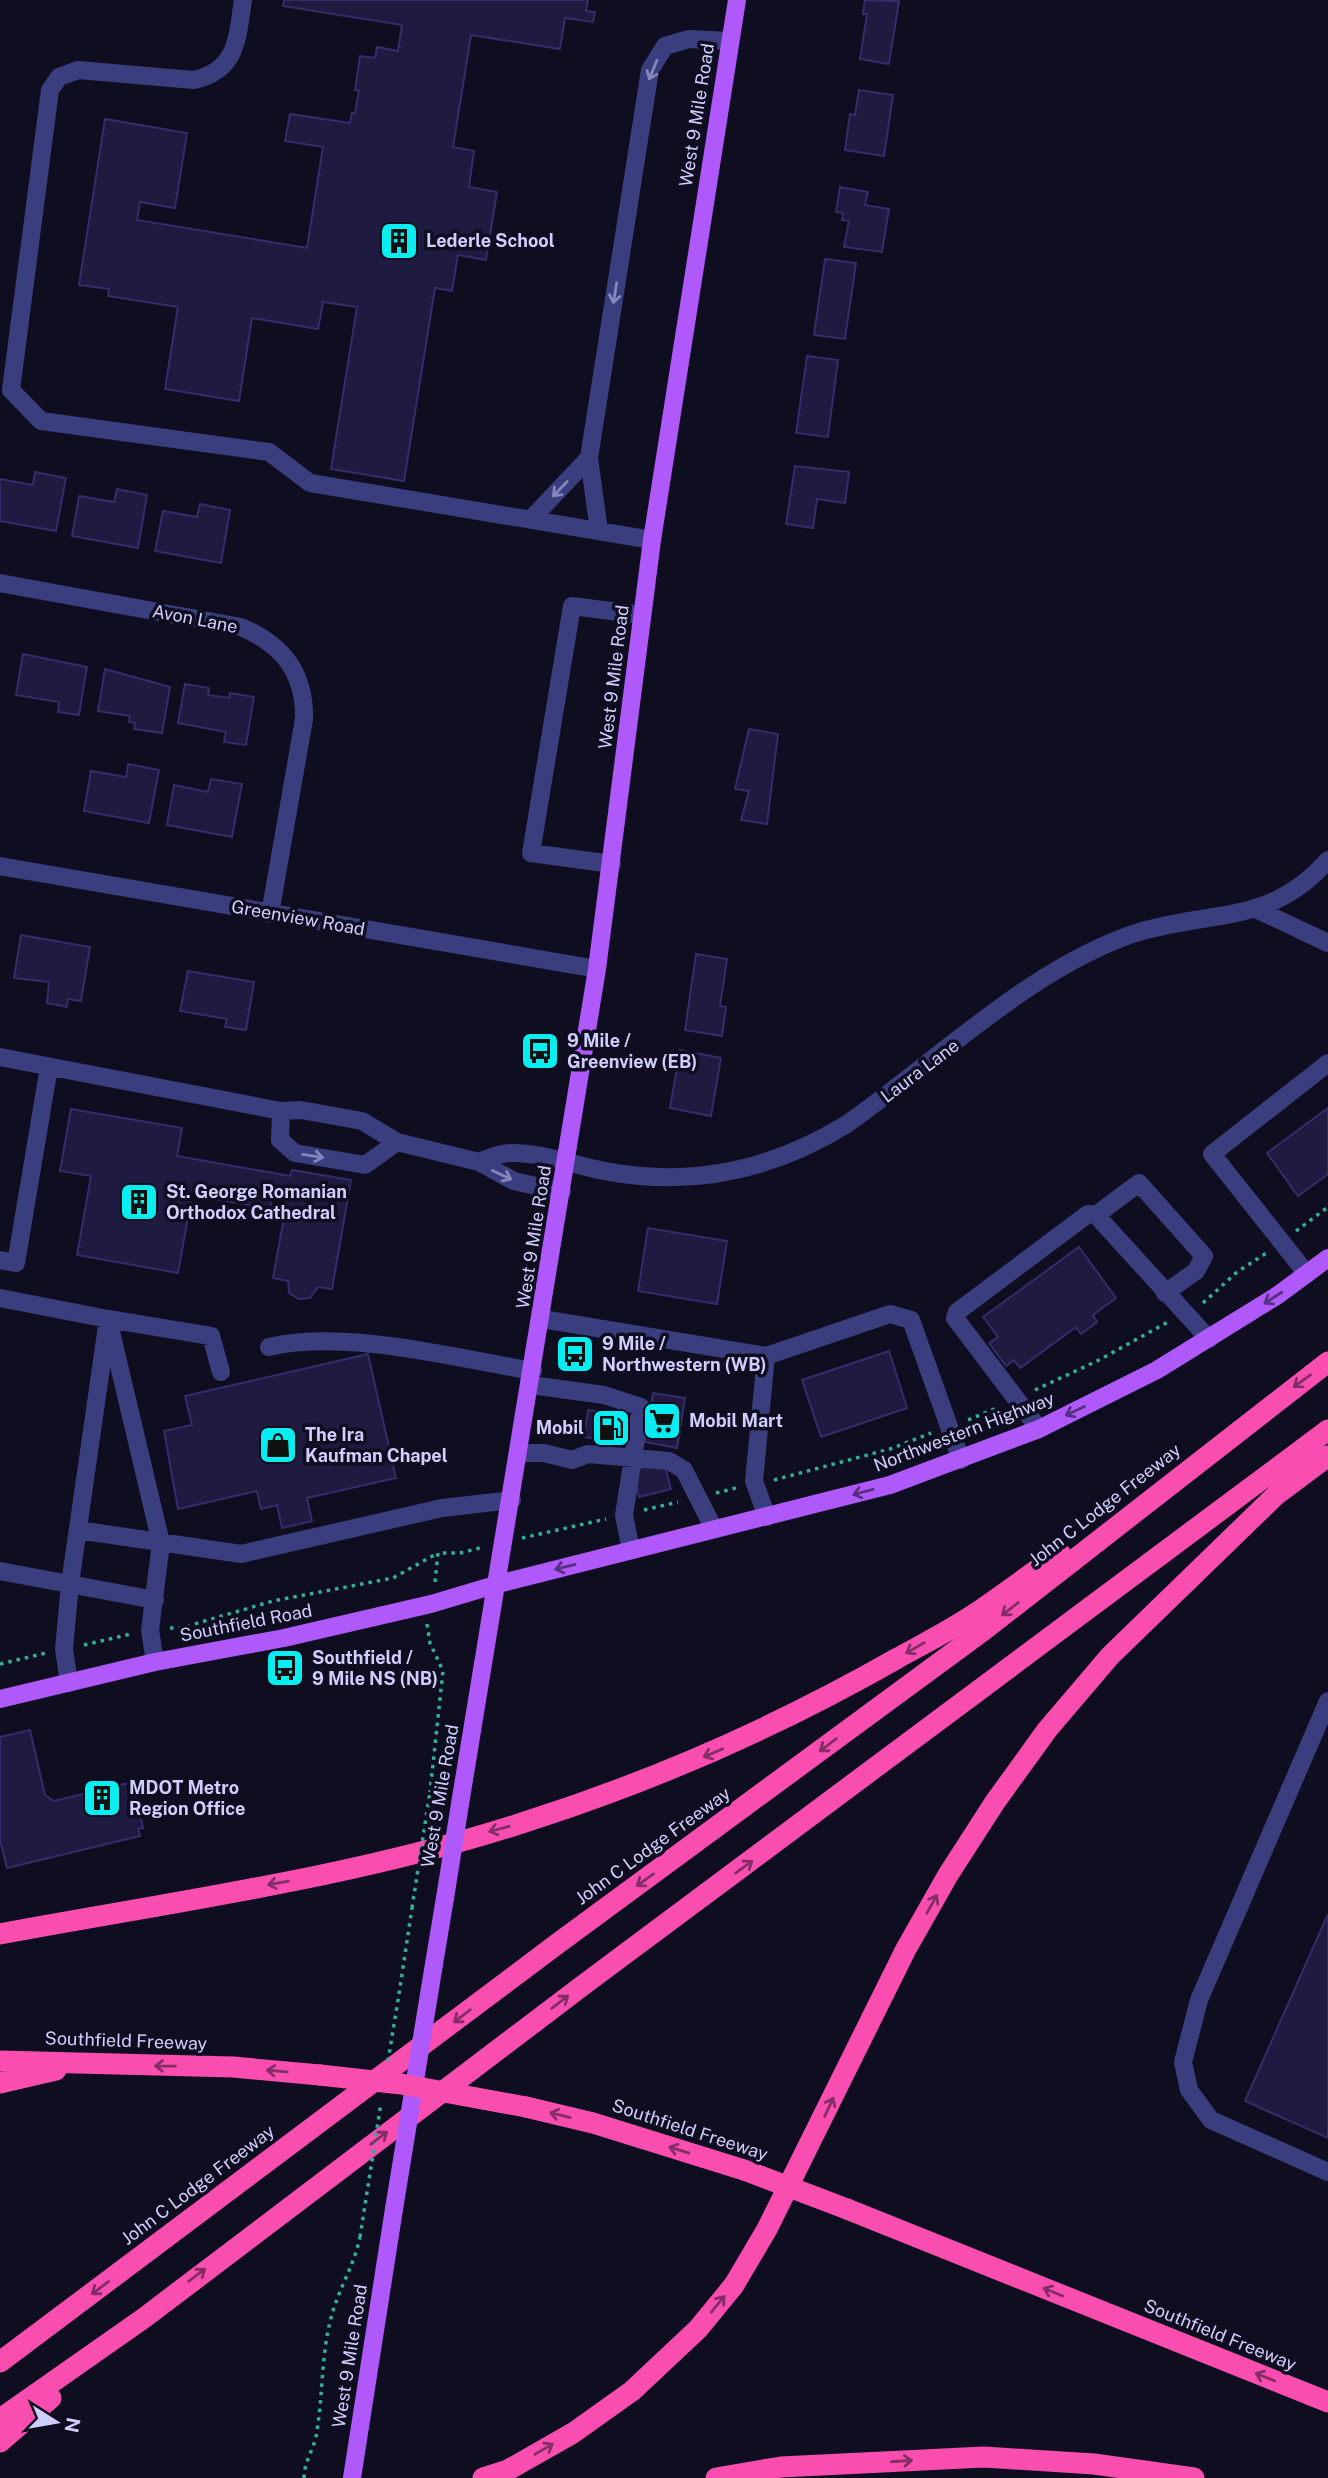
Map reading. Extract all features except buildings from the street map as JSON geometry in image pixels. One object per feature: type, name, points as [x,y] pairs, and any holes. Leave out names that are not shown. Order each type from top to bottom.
[{"type":"highway","name":"John C Lodge Freeway","points":[[0,2362],[557,1944],[984,1630],[1275,1400],[1328,1362]]},
{"type":"highway","points":[[0,1934],[290,1881],[399,1857],[529,1821],[718,1751],[830,1696],[974,1614],[1275,1400]]},
{"type":"highway","points":[[0,2420],[144,2318],[564,1999],[1328,1430]]},
{"type":"highway","points":[[483,2478],[508,2470],[573,2433],[632,2391],[698,2329],[734,2285],[767,2229],[906,1950],[948,1875],[995,1802],[1047,1730],[1110,1656],[1276,1495],[1328,1456]]},
{"type":"highway","name":"Southfield Freeway","points":[[0,2061],[233,2067],[401,2084],[476,2097],[593,2123],[744,2170],[847,2209],[1328,2402]]},
{"type":"highway","points":[[0,2083],[79,2064]]},
{"type":"highway","points":[[0,2351],[61,2317]]},
{"type":"highway","points":[[0,2442],[144,2318]]},
{"type":"highway","points":[[716,2478],[781,2467],[834,2467],[984,2457],[1094,2464],[1194,2478]]},
{"type":"highway","points":[[803,2478],[834,2467]]},
{"type":"main road","name":"West 9 Mile Road","points":[[352,2478],[597,970],[652,540],[737,0]]},
{"type":"main road","name":"Northwestern Highway","points":[[498,1584],[890,1485],[961,1460],[1038,1429],[1157,1370],[1209,1339],[1328,1258]]},
{"type":"main road","name":"Southfield Road","points":[[0,1699],[155,1662],[284,1638],[431,1604],[498,1584]]},
{"type":"street","points":[[243,0],[235,51],[211,76],[194,80],[78,70],[59,77],[50,90],[12,390],[41,421],[269,452],[310,483],[652,540]]},
{"type":"street","points":[[599,531],[589,458],[650,70],[665,47],[689,39],[730,41]]},
{"type":"street","points":[[531,519],[589,458]]},
{"type":"street","name":"Avon Lane","points":[[0,583],[241,627],[268,641],[293,665],[304,700],[304,719],[270,914]]},
{"type":"street","points":[[612,864],[531,853],[572,606],[642,615]]},
{"type":"street","name":"Laura Lane","points":[[479,1162],[511,1153],[612,1173],[679,1177],[721,1174],[765,1165],[821,1140],[846,1124],[1066,964],[1140,932],[1258,909],[1314,876],[1328,860]]},
{"type":"street","name":"Greenview Road","points":[[0,866],[597,970]]},
{"type":"street","points":[[1258,909],[1328,943]]},
{"type":"street","points":[[0,1057],[281,1111],[301,1110],[362,1121],[397,1142],[479,1162],[514,1181],[562,1192]]},
{"type":"street","points":[[1307,1274],[1212,1154],[1328,1063]]},
{"type":"street","points":[[0,1260],[16,1263],[49,1067]]},
{"type":"street","points":[[281,1111],[280,1140],[295,1153],[365,1165],[397,1142]]},
{"type":"street","points":[[1096,1215],[1139,1183],[1147,1192],[1203,1256],[1196,1271],[1165,1293]]},
{"type":"street","points":[[1038,1429],[955,1318],[957,1312],[1088,1214],[1096,1215],[1209,1339]]},
{"type":"street","points":[[0,1298],[211,1336],[221,1372]]},
{"type":"street","points":[[542,1319],[766,1356],[890,1314],[911,1320],[961,1460]]},
{"type":"street","points":[[69,1683],[64,1649],[70,1584],[108,1319]]},
{"type":"street","points":[[108,1319],[161,1544],[150,1630],[155,1662]]},
{"type":"street","points":[[269,1347],[293,1341],[389,1346],[604,1395],[641,1407],[624,1515],[631,1550]]},
{"type":"street","points":[[766,1356],[754,1480],[766,1517]]},
{"type":"street","points":[[520,1453],[544,1453],[572,1460],[588,1454],[670,1461],[684,1470],[715,1529]]},
{"type":"street","points":[[78,1530],[241,1554],[442,1508],[512,1500]]},
{"type":"street","points":[[0,1571],[155,1600]]},
{"type":"street","points":[[1328,1701],[1199,2000],[1183,2062],[1189,2091],[1211,2120],[1328,2172]]},
{"type":"path","points":[[1295,1232],[1328,1207]]},
{"type":"path","points":[[547,1532],[571,1527]]},
{"type":"path","points":[[166,1628],[181,1628],[273,1601],[393,1578],[438,1553],[460,1553]]},
{"type":"path","points":[[437,1575],[438,1553]]},
{"type":"path","points":[[386,2075],[430,1793],[443,1671],[426,1629]]},
{"type":"path","points":[[79,1646],[137,1633]]},
{"type":"path","points":[[0,1664],[52,1652]]},
{"type":"path","points":[[304,2478],[317,2433],[320,2390],[331,2318],[352,2269],[360,2237],[382,2102]]},
{"type":"place","name":"Lederle School","points":[[399,241]]},
{"type":"place","name":"9 Mile / Greenview (EB)","points":[[540,1051]]},
{"type":"place","name":"St. George Romanian Orthodox Cathedral","points":[[139,1202]]},
{"type":"place","name":"9 Mile / Northwestern (WB)","points":[[575,1354]]},
{"type":"place","name":"Mobil Mart","points":[[662,1421]]},
{"type":"place","name":"Mobil","points":[[611,1428]]},
{"type":"place","name":"The Ira Kaufman Chapel","points":[[278,1445]]},
{"type":"place","name":"Southfield / 9 Mile NS (NB)","points":[[285,1668]]},
{"type":"place","name":"MDOT Metro Region Office","points":[[102,1798]]}]
